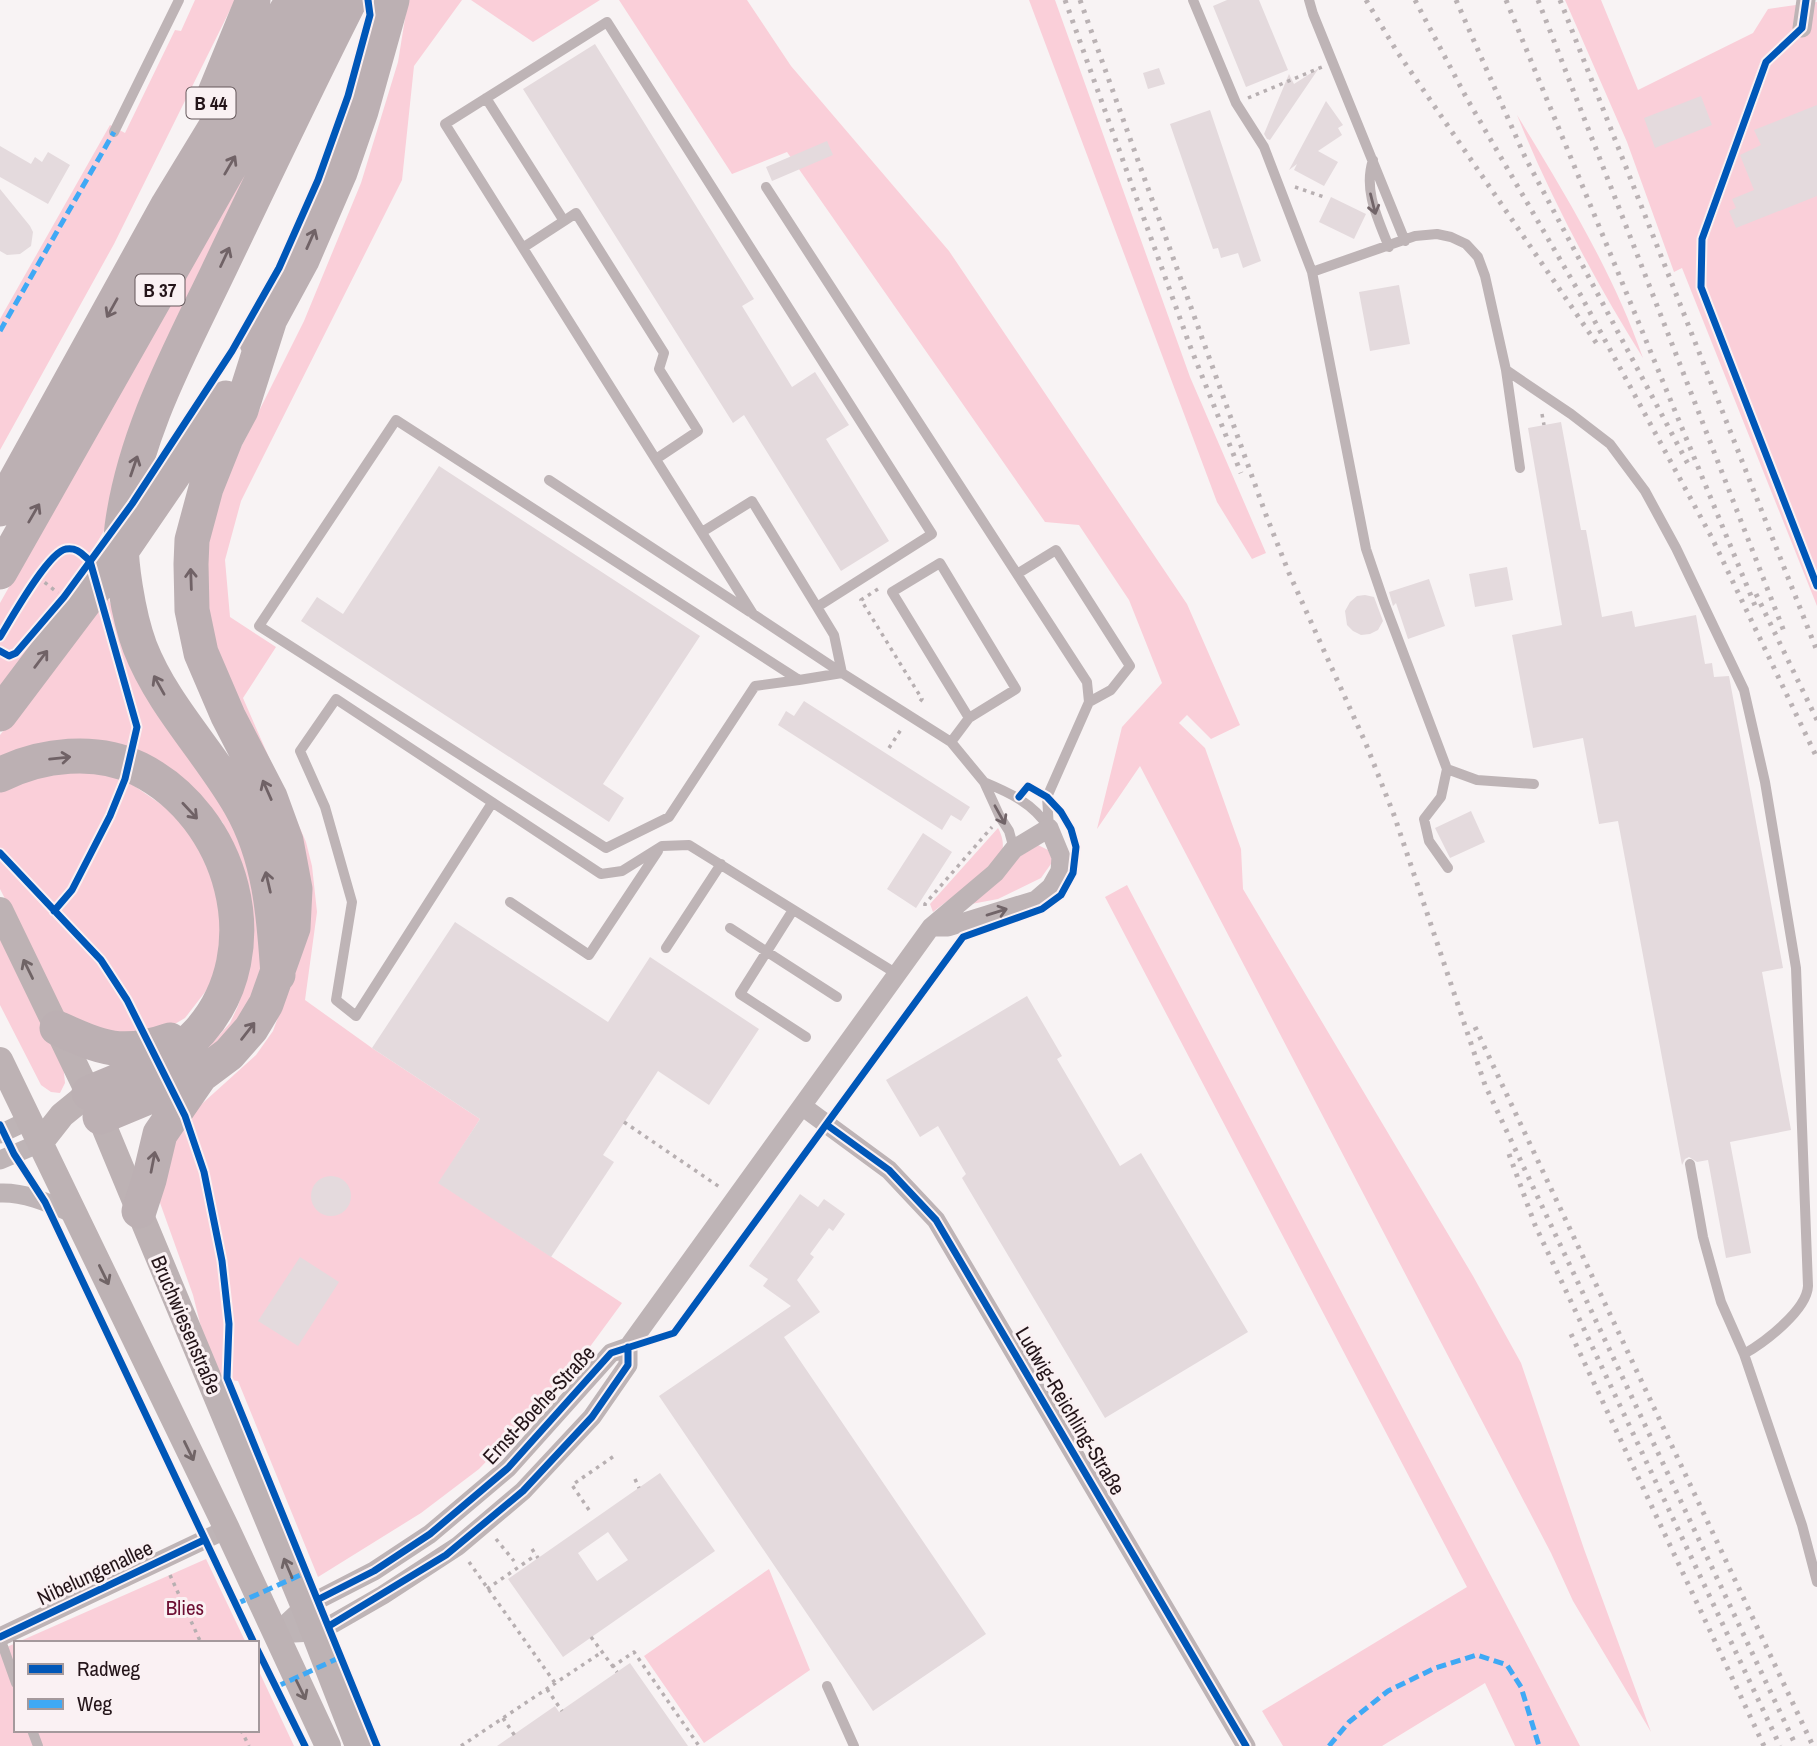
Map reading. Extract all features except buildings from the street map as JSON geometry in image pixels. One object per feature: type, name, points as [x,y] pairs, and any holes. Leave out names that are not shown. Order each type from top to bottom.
[{"type":"highway","name":"B 44","points":[[168,205],[253,0]]},
{"type":"highway","points":[[0,714],[77,597],[188,455],[234,386],[302,260],[340,172],[361,111],[392,0]]},
{"type":"highway","name":"B 37","points":[[0,509],[168,205],[326,8]]},
{"type":"highway","name":"B 37","points":[[0,572],[247,134],[326,8]]},
{"type":"highway","points":[[278,975],[270,886],[258,844],[240,805],[159,686],[140,647],[126,599],[121,531],[130,476],[158,399],[290,120],[326,8]]},
{"type":"highway","points":[[95,1105],[229,1054],[251,1029],[267,1004],[293,928],[295,889],[286,841],[257,768],[228,716],[201,653],[192,610],[192,540],[206,488],[241,410],[269,322]]},
{"type":"highway","points":[[0,775],[55,758],[81,757],[127,765],[162,784],[195,814],[214,840],[230,880],[238,932],[235,964],[222,998],[169,1075],[160,1134],[139,1211]]},
{"type":"highway","points":[[57,1028],[101,1047],[120,1050],[169,1075]]},
{"type":"main road","name":"Bruchwiesenstraße","points":[[0,910],[95,1105],[304,1607],[358,1746]]},
{"type":"main road","points":[[0,1060],[227,1528],[328,1746]]},
{"type":"main road","points":[[34,1132],[95,1105]]},
{"type":"street","points":[[1802,28],[1805,0]]},
{"type":"street","points":[[931,928],[948,927],[1036,900],[1056,891],[1061,857],[1049,828]]},
{"type":"street","name":"Ernst-Boehe-Straße","points":[[275,1634],[304,1607],[374,1571],[430,1534],[508,1468],[611,1353],[628,1347],[931,928],[995,873],[1014,849],[1049,828]]},
{"type":"street","name":"Ludwig-Reichling-Straße","points":[[802,1106],[890,1170],[936,1220],[1246,1746]]},
{"type":"street","points":[[0,1134],[34,1132]]},
{"type":"street","points":[[0,1160],[34,1132]]},
{"type":"street","points":[[0,1193],[22,1195],[74,1214]]},
{"type":"street","name":"Ernst-Boehe-Straße","points":[[275,1634],[313,1632],[330,1626],[452,1550],[523,1491],[592,1417],[628,1364],[628,1347]]},
{"type":"street","name":"Nibelungenallee","points":[[0,1637],[227,1528]]},
{"type":"lane","points":[[114,132],[179,0]]},
{"type":"lane","points":[[1193,0],[1236,103],[1264,147],[1312,272],[1366,549],[1447,769],[1441,797],[1424,819],[1429,841],[1448,868]]},
{"type":"lane","points":[[1309,0],[1312,14],[1405,241]]},
{"type":"lane","points":[[753,614],[444,124],[607,22],[932,534],[817,607]]},
{"type":"lane","points":[[1701,288],[1702,239],[1766,62],[1802,28]]},
{"type":"lane","points":[[486,98],[564,221]]},
{"type":"lane","points":[[1373,160],[1368,184],[1375,214],[1389,247]]},
{"type":"lane","points":[[766,187],[1087,682],[1089,702],[1047,797],[1049,828]]},
{"type":"lane","points":[[524,247],[576,213],[664,353],[659,369],[698,432],[656,458]]},
{"type":"lane","points":[[1312,272],[1426,235],[1451,237],[1466,244],[1478,257],[1485,276],[1506,370],[1520,468]]},
{"type":"lane","points":[[1506,370],[1610,444],[1645,491],[1676,548],[1744,690],[1765,782],[1796,968],[1808,1286],[1804,1301],[1776,1332],[1744,1354]]},
{"type":"lane","points":[[799,680],[396,420],[259,626],[606,848],[669,817],[755,686],[799,680],[842,673]]},
{"type":"lane","points":[[549,480],[842,673],[951,741],[984,782],[1009,831],[1014,849]]},
{"type":"lane","points":[[702,532],[752,501],[834,635],[842,673]]},
{"type":"lane","points":[[1017,574],[1056,550],[1130,666],[1111,690],[1089,702]]},
{"type":"lane","points":[[951,741],[969,718],[1016,689],[940,563],[892,592],[969,718]]},
{"type":"lane","points":[[492,803],[356,1016],[336,1000],[352,902],[325,807],[300,751],[336,699],[601,874],[622,871],[662,846],[689,845],[897,974]]},
{"type":"lane","points":[[1447,769],[1477,780],[1534,784]]},
{"type":"lane","points":[[984,782],[1019,797],[1049,828]]},
{"type":"lane","points":[[510,902],[589,955],[662,846]]},
{"type":"lane","points":[[666,948],[721,864]]},
{"type":"lane","points":[[793,909],[740,995],[806,1037]]},
{"type":"lane","points":[[730,928],[837,997]]},
{"type":"lane","points":[[1690,1164],[1703,1237],[1721,1303],[1744,1354],[1814,1558],[1817,1582]]},
{"type":"lane","points":[[572,1399],[592,1417]]},
{"type":"lane","points":[[430,1534],[452,1550]]},
{"type":"lane","points":[[0,1637],[14,1677]]},
{"type":"lane","points":[[827,1686],[853,1746]]},
{"type":"path","points":[[1236,103],[1322,67]]},
{"type":"path","points":[[1276,180],[1324,197]]},
{"type":"path","points":[[1542,414],[1544,425]]},
{"type":"path","points":[[38,577],[77,597]]},
{"type":"path","points":[[889,748],[922,699],[861,600],[881,587],[892,592]]},
{"type":"path","points":[[931,928],[925,904],[1000,817]]},
{"type":"path","points":[[624,1122],[735,1198]]},
{"type":"path","points":[[589,1510],[572,1485],[617,1454]]},
{"type":"path","points":[[635,1479],[639,1488]]},
{"type":"path","points":[[504,1549],[514,1561]]},
{"type":"path","points":[[487,1589],[537,1557],[532,1549]]},
{"type":"path","points":[[452,1550],[487,1589],[555,1683]]},
{"type":"path","points":[[163,1560],[200,1641]]},
{"type":"path","points":[[591,1637],[617,1672]]},
{"type":"path","points":[[461,1746],[601,1652]]},
{"type":"path","points":[[612,1667],[634,1652],[699,1746]]},
{"type":"path","points":[[547,1689],[562,1711]]},
{"type":"path","points":[[503,1718],[517,1739]]},
{"type":"green space","points":[[195,0],[235,0],[114,244],[0,450],[0,319],[110,125],[125,133],[175,30],[181,31]]},
{"type":"green space","points":[[408,0],[462,0],[414,66],[402,180],[241,501],[225,560],[230,617],[276,647],[243,698],[306,842],[312,866],[317,912],[305,1000],[480,1119],[439,1183],[622,1303],[570,1374],[479,1469],[421,1513],[318,1577],[238,1381],[219,1379],[159,1200],[167,1147],[194,1111],[256,1055],[273,1031],[294,974],[212,645],[203,564],[223,483],[304,321],[361,183],[398,62]]},
{"type":"green space","points":[[471,0],[600,0],[533,42]]},
{"type":"green space","points":[[619,0],[747,0],[791,66],[949,251],[1187,604],[1240,725],[1211,739],[1187,715],[1179,723],[1205,748],[1241,849],[1243,889],[1473,1276],[1521,1363],[1584,1549],[1651,1732],[1573,1601],[1551,1553],[1140,766],[1097,829],[1122,727],[1162,683],[1129,600],[1079,525],[1045,522],[787,152],[732,174]]},
{"type":"green space","points":[[1029,0],[1055,0],[1190,377],[1266,553],[1252,559],[1217,502]]},
{"type":"green space","points":[[1565,0],[1601,0],[1638,90],[1753,33],[1768,9],[1817,2],[1817,606],[1682,268],[1674,272],[1627,142]]},
{"type":"green space","points":[[307,57],[105,529],[43,633],[0,690],[0,603]]},
{"type":"green space","points":[[1517,115],[1570,203],[1602,264],[1643,358],[1575,239],[1544,178]]},
{"type":"green space","points":[[108,598],[140,664],[235,818],[264,914],[259,983],[247,1014],[187,1071],[230,1023],[251,963],[247,897],[223,823],[201,797],[161,763],[0,760],[0,735]]},
{"type":"green space","points":[[53,770],[114,772],[197,829],[227,911],[212,983],[185,1018],[158,1034],[137,1040],[65,1016],[0,889],[0,789]]},
{"type":"green space","points":[[998,828],[1003,848],[996,861],[980,877],[933,912],[930,904]]},
{"type":"green space","points":[[1038,845],[1048,850],[1053,861],[1041,878],[998,899],[966,905],[1014,860]]},
{"type":"green space","points":[[1127,885],[1580,1746],[1515,1746],[1485,1683],[1382,1746],[1283,1746],[1262,1711],[1467,1587],[1105,897]]},
{"type":"green space","points":[[0,938],[63,1063],[65,1083],[60,1093],[51,1092],[41,1085],[0,1005]]},
{"type":"green space","name":"Blies","points":[[206,1559],[245,1641],[20,1641]]},
{"type":"green space","points":[[769,1569],[810,1670],[704,1743],[644,1656]]},
{"type":"green space","name":"Blies","points":[[14,1644],[14,1732],[259,1732],[259,1671],[294,1746],[0,1746],[0,1650]]},
{"type":"railway","points":[[1065,0],[1190,346],[1241,473]]},
{"type":"railway","points":[[1080,0],[1266,515],[1289,573],[1366,744],[1394,815],[1485,1085],[1796,1746]]},
{"type":"railway","points":[[1366,0],[1396,50],[1597,344]]},
{"type":"railway","points":[[1415,0],[1466,97],[1580,294],[1712,538],[1817,758]]},
{"type":"railway","points":[[1456,0],[1525,157],[1688,464]]},
{"type":"railway","points":[[1506,0],[1756,608]]},
{"type":"railway","points":[[1538,0],[1785,634]]},
{"type":"railway","points":[[1560,0],[1817,651]]},
{"type":"railway","points":[[1756,594],[1817,720]]},
{"type":"railway","points":[[1475,1027],[1813,1746]]},
{"type":"railway","points":[[1509,1154],[1535,1225],[1780,1746]]},
{"type":"railway","points":[[1571,1334],[1764,1746]]},
{"type":"marked path","points":[[0,331],[114,132]]},
{"type":"marked path","points":[[236,1604],[307,1572]]},
{"type":"marked path","points":[[1329,1746],[1349,1722],[1388,1691],[1435,1668],[1477,1655],[1507,1665],[1521,1687],[1539,1746]]},
{"type":"marked path","points":[[276,1687],[343,1656]]},
{"type":"cycle path","points":[[0,651],[9,656],[16,653],[64,597],[132,504],[232,351],[279,268],[318,180],[348,96],[370,15],[368,0]]},
{"type":"cycle path","points":[[1806,0],[1802,28],[1766,62],[1702,239],[1701,287],[1817,586]]},
{"type":"cycle path","points":[[0,637],[30,587],[58,553],[73,549],[90,561],[137,727],[125,779],[110,816],[72,890],[54,911]]},
{"type":"cycle path","points":[[319,1599],[374,1571],[430,1534],[508,1468],[611,1353],[674,1333],[963,937],[1042,909],[1061,895],[1073,873],[1076,847],[1071,829],[1061,812],[1047,797],[1028,786],[1019,797]]},
{"type":"cycle path","points":[[0,853],[101,960],[127,1000],[185,1116],[204,1172],[222,1261],[229,1324],[227,1378],[377,1746]]},
{"type":"cycle path","points":[[0,1125],[14,1154],[45,1202],[253,1641]]},
{"type":"cycle path","points":[[827,1125],[889,1170],[936,1220],[1246,1746]]},
{"type":"cycle path","points":[[329,1626],[446,1555],[523,1491],[592,1417],[628,1365],[628,1347]]},
{"type":"cycle path","points":[[0,1637],[204,1540]]},
{"type":"cycle path","points":[[259,1653],[305,1746]]}]
